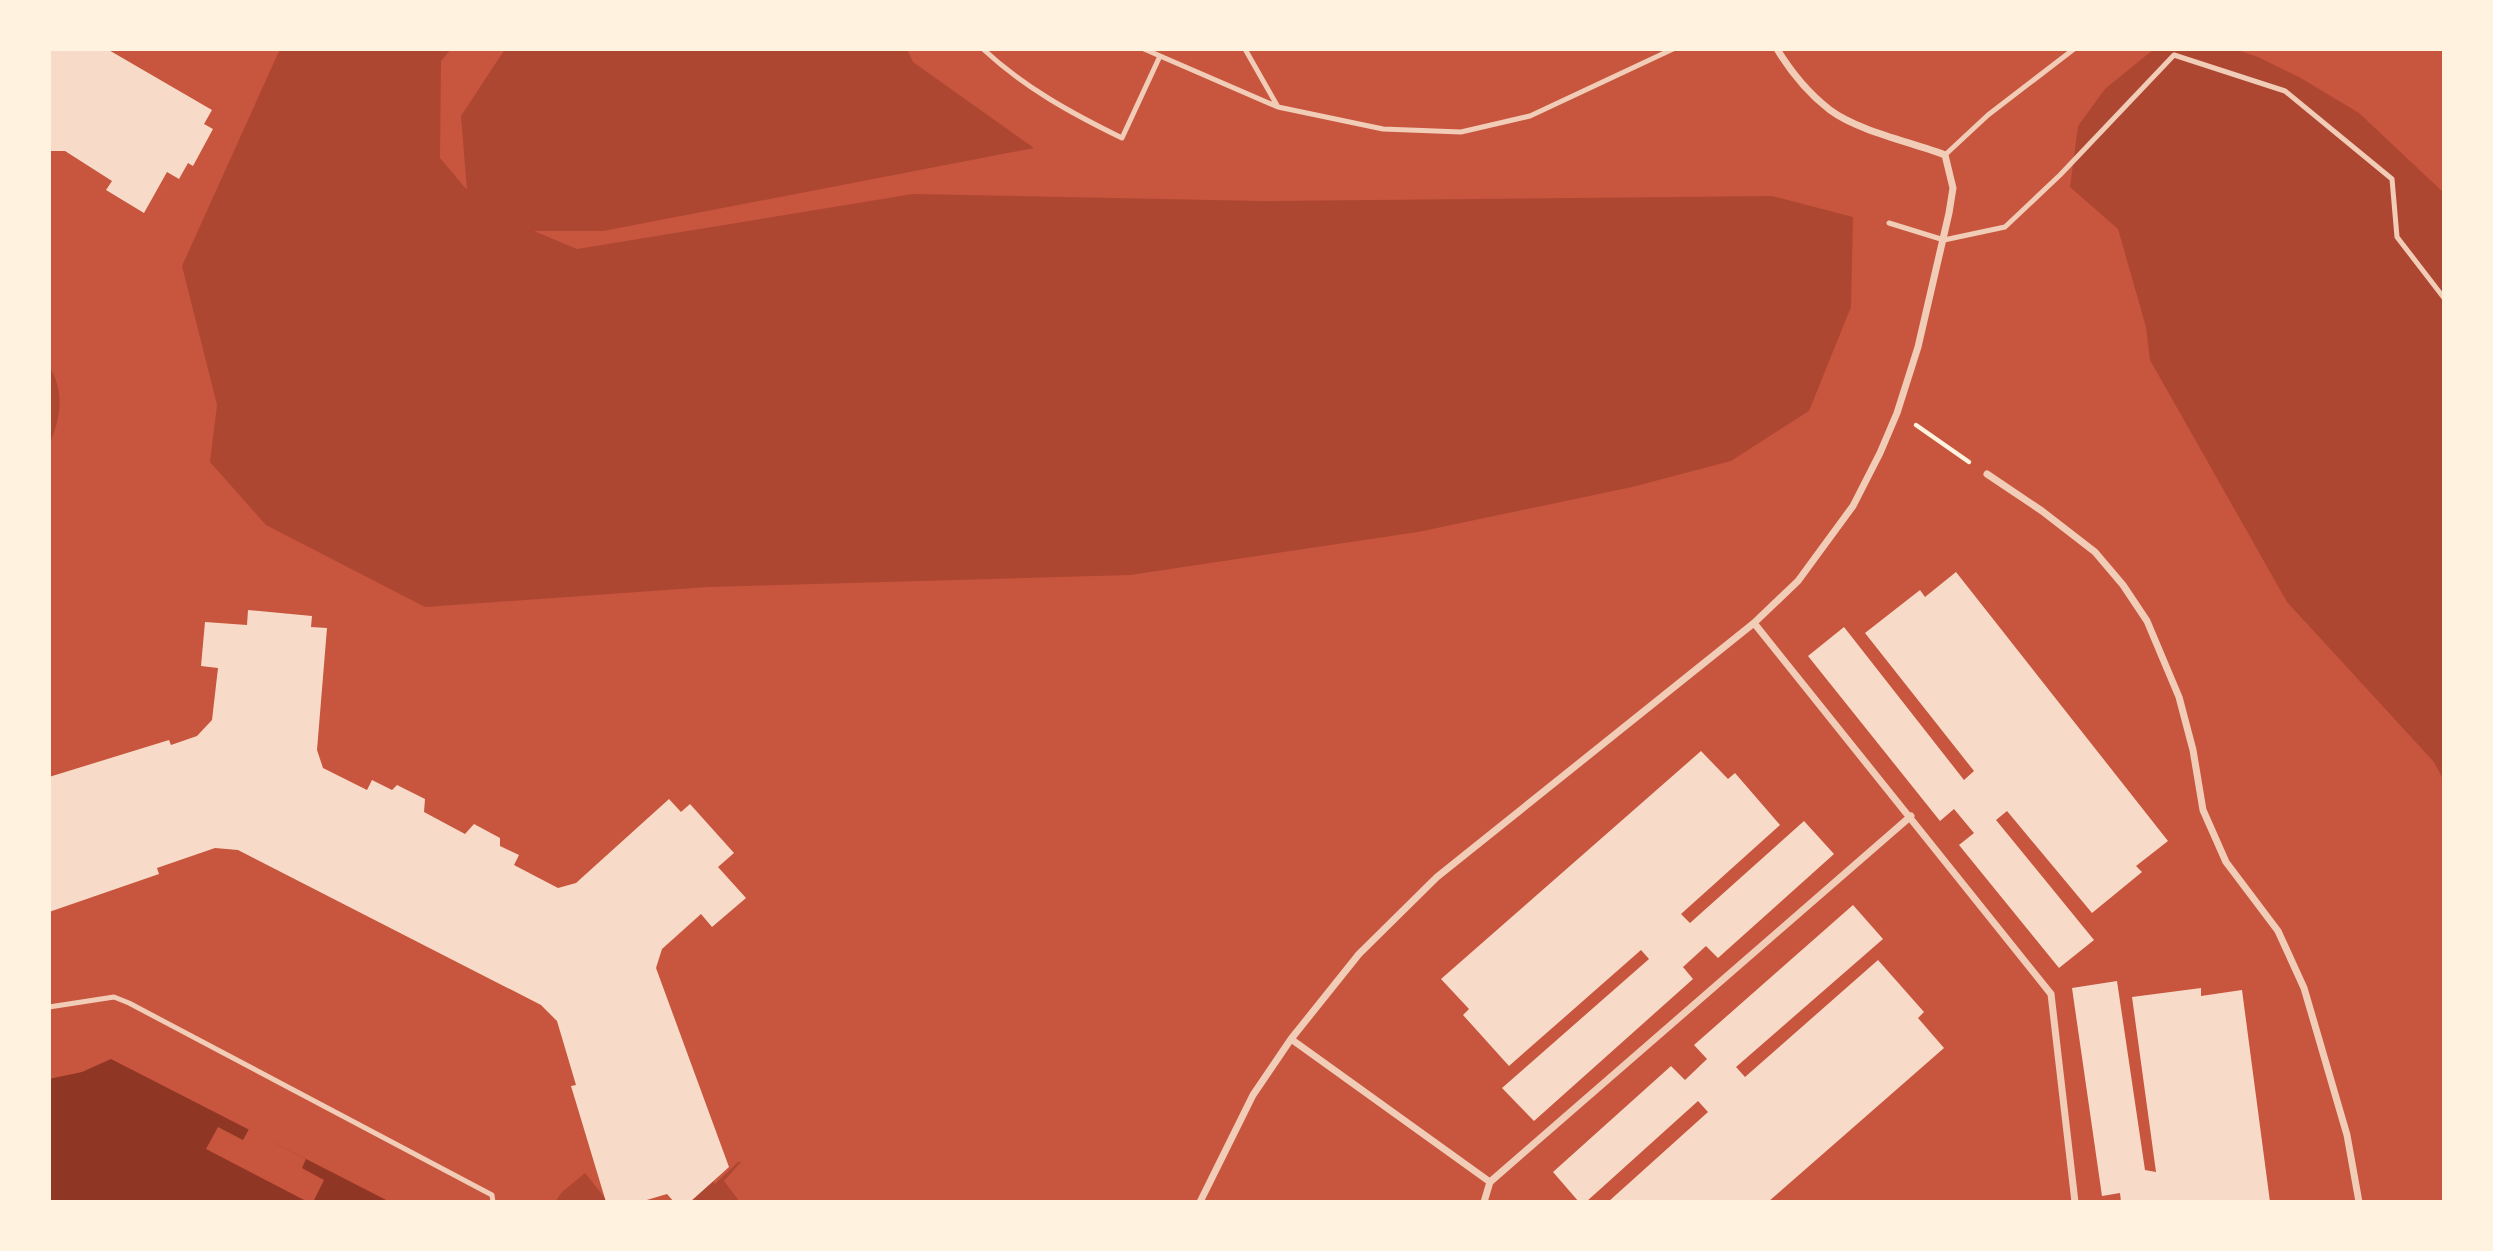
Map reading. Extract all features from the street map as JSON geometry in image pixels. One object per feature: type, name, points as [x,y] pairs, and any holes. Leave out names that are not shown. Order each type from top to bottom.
[{"type":"street","points":[[1200,1202],[1253,1095],[1291,1039],[1359,954],[1437,877],[1754,623],[1798,581],[1853,506],[1897,413],[1918,347],[1944,240],[1953,188],[1945,155],[1858,124],[1831,111],[1792,73],[1777,49]]},
{"type":"street","points":[[1987,474],[2042,511],[2095,552],[2123,585],[2147,621],[2179,697],[2193,750],[2203,810],[2226,862],[2278,931],[2304,988],[2347,1135],[2358,1202]]},
{"type":"street","points":[[1754,623],[2051,994],[2075,1202]]},
{"type":"street","points":[[1484,1202],[1490,1182],[1911,816]]},
{"type":"street","points":[[1291,1039],[1490,1182]]},
{"type":"lane","points":[[983,49],[1003,67],[1066,111],[1122,138],[1160,56]]},
{"type":"lane","points":[[1144,49],[1278,107],[1383,130],[1461,132],[1530,116],[1673,49]]},
{"type":"lane","points":[[1245,49],[1278,107]]},
{"type":"lane","points":[[1945,155],[1988,114],[2074,49]]},
{"type":"lane","points":[[1889,223],[1944,240],[2005,227],[2060,175],[2174,55],[2285,91],[2392,179],[2397,237],[2444,298]]},
{"type":"lane","points":[[49,1007],[114,998],[160,1017],[492,1195],[493,1202]]},
{"type":"path","points":[[1897,413],[1987,474]]},
{"type":"shaded area","points":[[280,49],[451,49],[441,61],[440,158],[467,190],[461,116],[505,49],[907,49],[913,62],[1034,148],[603,231],[534,231],[577,249],[913,194],[1261,201],[1772,196],[1853,217],[1851,307],[1809,411],[1731,461],[1632,487],[1418,532],[1130,575],[708,587],[425,607],[266,525],[210,462],[217,405],[182,266]]},
{"type":"shaded area","points":[[2154,49],[2235,49],[2299,77],[2359,113],[2444,193],[2444,781],[2434,762],[2287,602],[2150,360],[2146,327],[2118,229],[2070,187],[2078,126],[2105,89]]},
{"type":"shaded area","points":[[49,366],[57,385],[60,405],[49,445]]},
{"type":"shaded area","points":[[111,1059],[390,1202],[49,1202],[49,1079],[82,1072]]},
{"type":"shaded area","points":[[741,1162],[724,1181],[740,1202],[673,1202],[669,1186],[701,1169],[715,1184]]},
{"type":"shaded area","points":[[585,1173],[608,1202],[555,1202],[562,1192]]},
{"type":"pier","points":[[218,1127],[243,1140],[249,1129],[306,1159],[302,1168],[324,1180],[313,1202],[308,1202],[206,1149]]},
{"type":"building","points":[[49,49],[107,49],[212,110],[204,124],[213,129],[193,166],[188,163],[179,179],[167,172],[144,213],[106,190],[112,181],[65,151],[49,151]]},
{"type":"building","points":[[1956,572],[2168,841],[2136,866],[2142,872],[2092,913],[2007,811],[1996,820],[2094,940],[2059,968],[1959,845],[1974,833],[1954,809],[1940,821],[1808,656],[1844,627],[1964,780],[1974,771],[1865,633],[1920,590],[1925,597]]},
{"type":"building","points":[[248,610],[312,616],[311,627],[327,628],[317,750],[323,768],[367,790],[372,780],[392,790],[397,785],[425,799],[424,812],[465,834],[474,824],[500,838],[500,846],[519,855],[514,865],[558,888],[576,883],[669,799],[681,812],[690,804],[734,853],[718,867],[746,898],[712,927],[701,914],[662,949],[656,968],[729,1167],[690,1202],[674,1202],[667,1194],[640,1202],[606,1202],[571,1086],[576,1085],[557,1021],[541,1005],[238,850],[215,848],[157,868],[159,874],[49,912],[49,777],[169,740],[171,745],[197,736],[212,720],[218,668],[201,666],[205,622],[247,625]]},
{"type":"building","points":[[1701,751],[1728,779],[1735,773],[1780,825],[1681,914],[1690,923],[1804,821],[1834,854],[1718,958],[1706,946],[1683,967],[1693,979],[1534,1121],[1502,1088],[1649,959],[1641,950],[1509,1066],[1463,1015],[1469,1009],[1441,979]]},
{"type":"building","points":[[1853,905],[1883,939],[1736,1067],[1745,1077],[1878,960],[1924,1012],[1918,1018],[1944,1048],[1768,1202],[1608,1202],[1708,1112],[1698,1101],[1586,1202],[1579,1202],[1553,1172],[1671,1066],[1685,1080],[1707,1059],[1694,1045]]},
{"type":"building","points":[[2117,981],[2145,1170],[2156,1172],[2132,997],[2201,988],[2201,996],[2242,990],[2270,1202],[2121,1202],[2120,1193],[2102,1196],[2072,988]]}]
